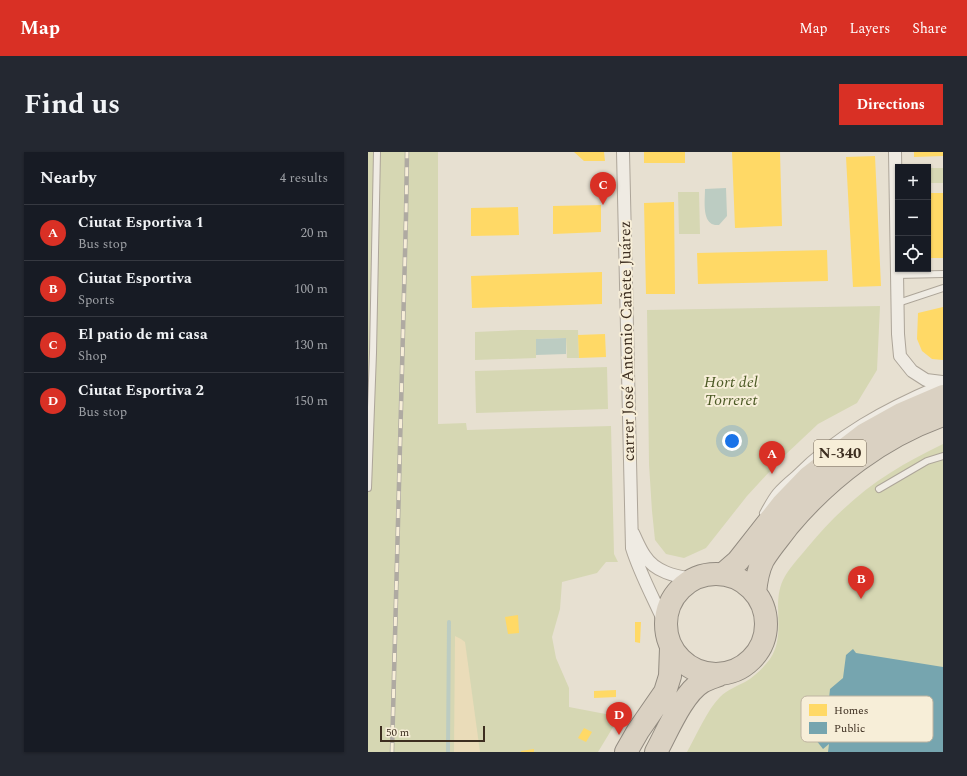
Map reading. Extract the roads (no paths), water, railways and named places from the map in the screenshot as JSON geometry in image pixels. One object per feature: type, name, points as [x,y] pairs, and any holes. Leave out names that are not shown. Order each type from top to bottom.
[{"type":"highway","name":"N-340","points":[[723,574],[738,561],[758,529],[809,477],[865,434],[901,414],[943,396]]},
{"type":"highway","name":"N-340","points":[[755,593],[758,574],[763,561],[781,535],[802,510],[825,487],[851,466],[880,446],[910,429],[943,415]]},
{"type":"highway","points":[[656,752],[691,690],[702,682],[719,675],[729,673],[747,664],[754,657],[764,640],[766,620],[760,601],[755,593],[741,580],[723,574],[707,575],[692,579],[686,584],[675,595],[668,609],[665,624],[666,636],[671,648],[683,663],[694,670],[706,674],[719,675]]},
{"type":"highway","points":[[626,752],[664,692],[670,676],[671,648]]},
{"type":"street","name":"carrer José Antonio Cañete Juárez","points":[[624,152],[632,548],[638,568],[649,588],[665,624]]},
{"type":"street","points":[[895,152],[898,334],[900,356],[912,372],[926,380],[943,382]]},
{"type":"street","name":"carrer José Antonio Cañete Juárez","points":[[631,531],[646,558],[658,570],[675,576],[692,579]]},
{"type":"lane","points":[[368,488],[373,353],[377,152]]},
{"type":"lane","points":[[897,275],[943,274]]},
{"type":"lane","points":[[898,303],[943,288]]},
{"type":"lane","points":[[758,529],[776,493],[803,466],[834,439],[872,415],[904,398],[943,382]]},
{"type":"lane","points":[[879,489],[927,461],[943,456]]},
{"type":"waterway","points":[[448,752],[449,622]]},
{"type":"railway","points":[[392,752],[407,152]]},
{"type":"place","name":"El patio de mi casa","points":[[603,205]]},
{"type":"place","name":"Ciutat Esportiva 1","points":[[772,474]]},
{"type":"place","name":"Ciutat Esportiva","points":[[861,599]]},
{"type":"place","name":"Ciutat Esportiva 2","points":[[619,735]]},
{"type":"park label","name":"Hort del Torreret","points":[[731,391]]}]
